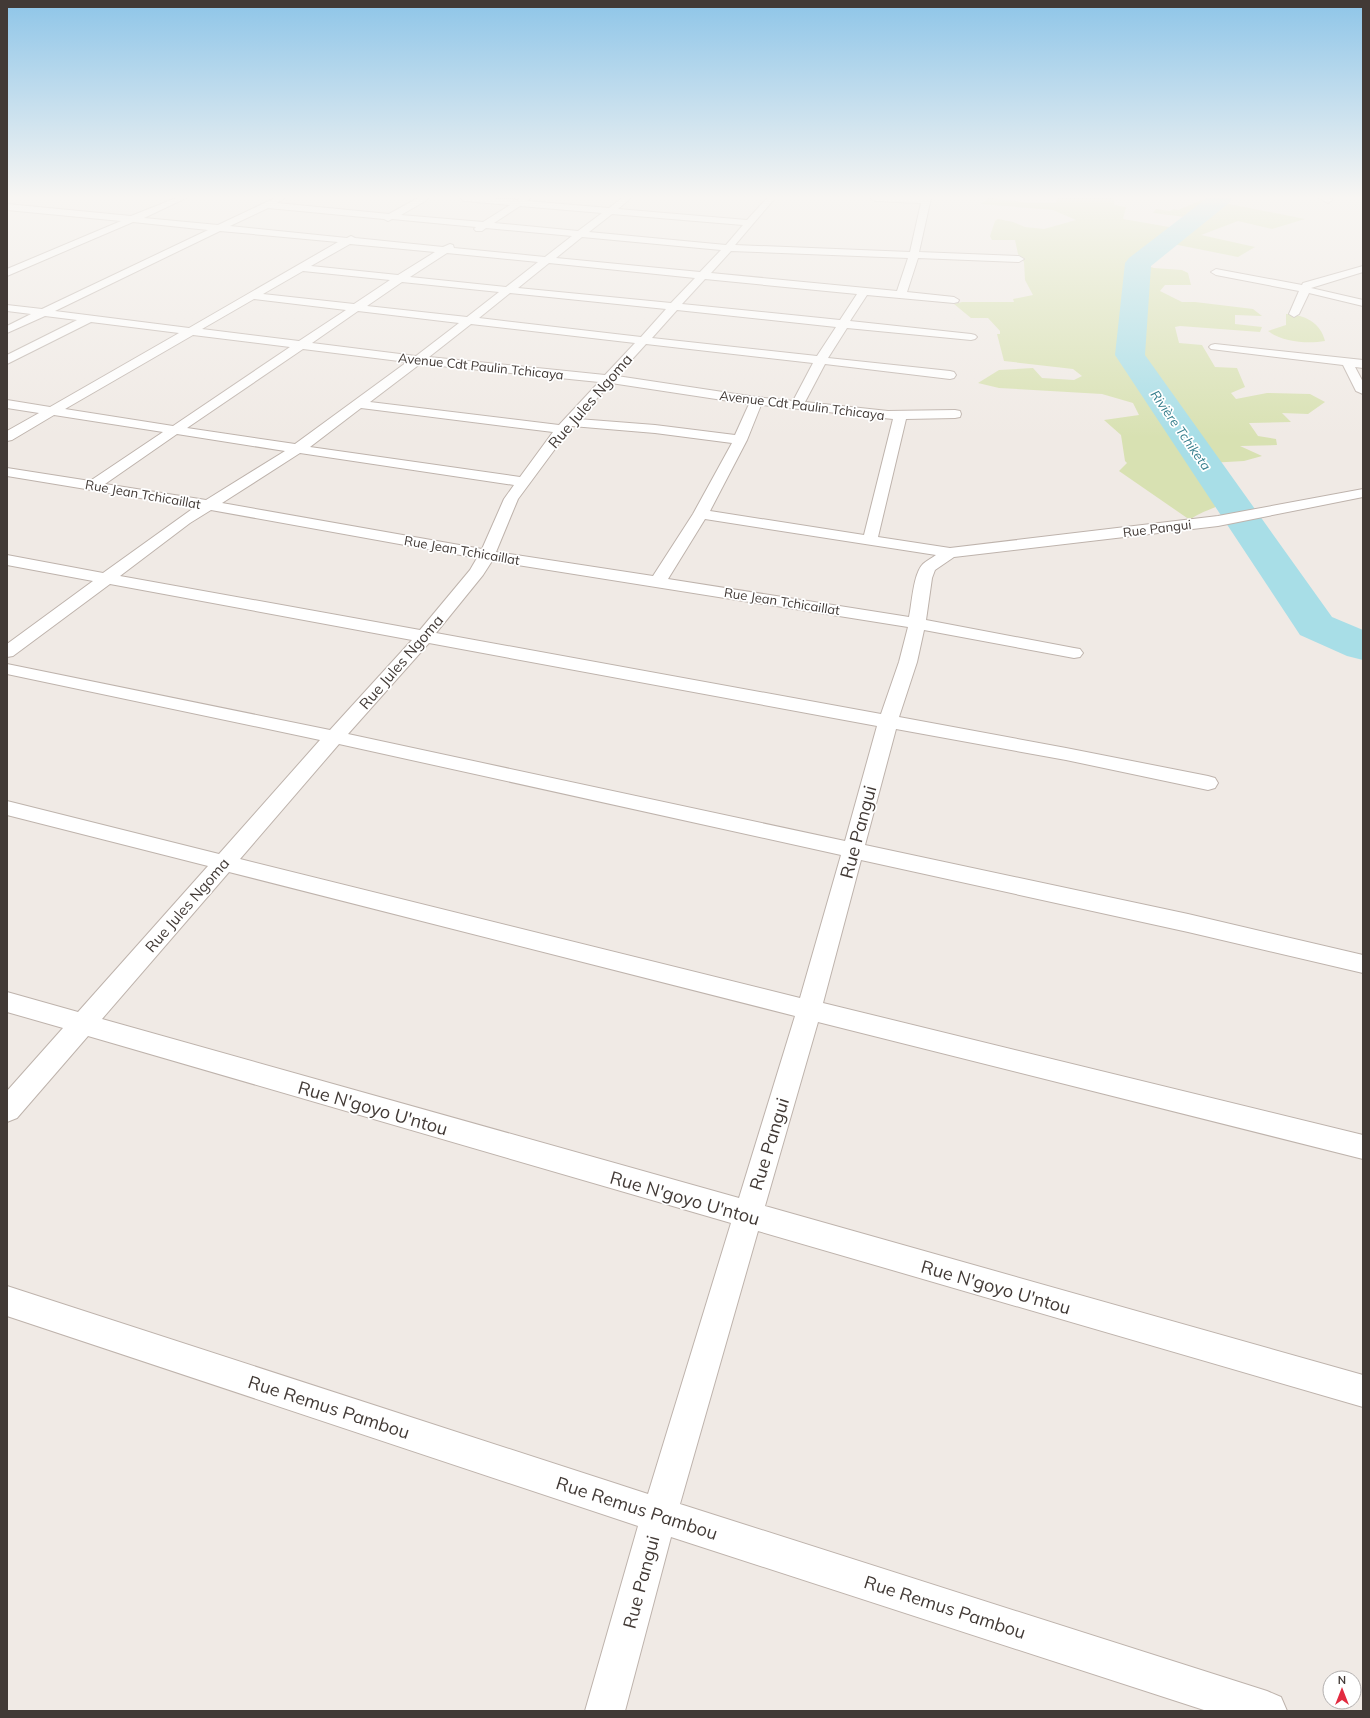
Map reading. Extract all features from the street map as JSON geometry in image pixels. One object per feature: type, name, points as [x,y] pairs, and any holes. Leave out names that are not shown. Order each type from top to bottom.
[{"type":"street","points":[[7,330],[114,278]]},
{"type":"street","points":[[7,437],[284,278]]},
{"type":"street","points":[[392,278],[971,337]]},
{"type":"street","points":[[7,652],[185,520],[298,449],[418,360],[522,278]]},
{"type":"street","name":"Rue Jules Ngoma","points":[[7,1110],[334,737],[425,636],[477,572],[487,555],[512,499],[522,482],[566,425],[701,278]]},
{"type":"street","points":[[725,278],[954,300]]},
{"type":"street","points":[[901,295],[906,278]]},
{"type":"street","points":[[1248,278],[1304,289],[1363,303]]},
{"type":"street","points":[[1294,314],[1304,289],[1310,283],[1328,278]]},
{"type":"street","points":[[92,486],[302,346],[399,279]]},
{"type":"street","points":[[797,405],[821,360],[862,292]]},
{"type":"street","points":[[252,296],[466,322],[643,340],[950,375]]},
{"type":"street","name":"Avenue Cdt Paulin Tchicaya","points":[[7,308],[418,360],[609,379],[756,401],[900,416],[955,414]]},
{"type":"street","points":[[7,360],[90,318]]},
{"type":"street","points":[[1215,347],[1363,364]]},
{"type":"street","points":[[1347,362],[1360,388],[1363,390]]},
{"type":"street","points":[[658,581],[701,514],[740,440],[756,401]]},
{"type":"street","points":[[7,404],[522,482]]},
{"type":"street","points":[[358,404],[566,425],[655,429],[740,440]]},
{"type":"street","points":[[870,540],[900,416]]},
{"type":"street","name":"Rue Jean Tchicaillat","points":[[7,472],[209,505],[487,555],[917,622],[1074,653]]},
{"type":"street","name":"Rue Pangui","points":[[605,1711],[659,1515],[809,1010],[888,722],[908,662],[917,622],[924,578],[928,568],[950,553],[1218,521],[1363,493]]},
{"type":"street","points":[[701,514],[950,553]]},
{"type":"street","points":[[7,560],[1066,754],[1208,783]]},
{"type":"street","points":[[7,669],[334,737],[1188,923],[1363,964]]},
{"type":"street","points":[[7,808],[809,1010],[1363,1146]]},
{"type":"street","name":"Rue N'goyo U'ntou","points":[[7,1002],[747,1216],[1363,1391]]},
{"type":"street","name":"Rue Remus Pambou","points":[[7,1301],[659,1515],[1267,1711]]},
{"type":"green space","points":[[1025,278],[1189,278],[1191,285],[1165,285],[1160,291],[1182,302],[1195,302],[1253,309],[1262,316],[1235,315],[1235,324],[1262,327],[1260,332],[1180,326],[1175,327],[1179,343],[1202,345],[1215,367],[1237,368],[1245,387],[1231,393],[1236,399],[1267,393],[1310,394],[1325,402],[1308,414],[1282,413],[1291,422],[1249,423],[1258,436],[1276,439],[1277,445],[1240,446],[1262,456],[1244,461],[1209,463],[1209,471],[1220,505],[1200,513],[1190,520],[1119,471],[1127,463],[1125,461],[1121,435],[1104,420],[1139,415],[1133,403],[1102,394],[999,388],[978,383],[999,370],[1033,368],[1042,378],[1074,380],[1082,376],[1073,369],[1004,361],[997,334],[1000,334],[1000,331],[988,318],[971,318],[954,304],[962,302],[1014,302],[1013,299],[1033,295]]},
{"type":"green space","points":[[1286,314],[1293,314],[1311,321],[1320,329],[1325,341],[1303,342],[1288,340],[1268,331],[1286,325]]},
{"type":"waterway","name":"Rivière Tchiketa","points":[[1137,278],[1130,355],[1316,626],[1363,646]]}]
